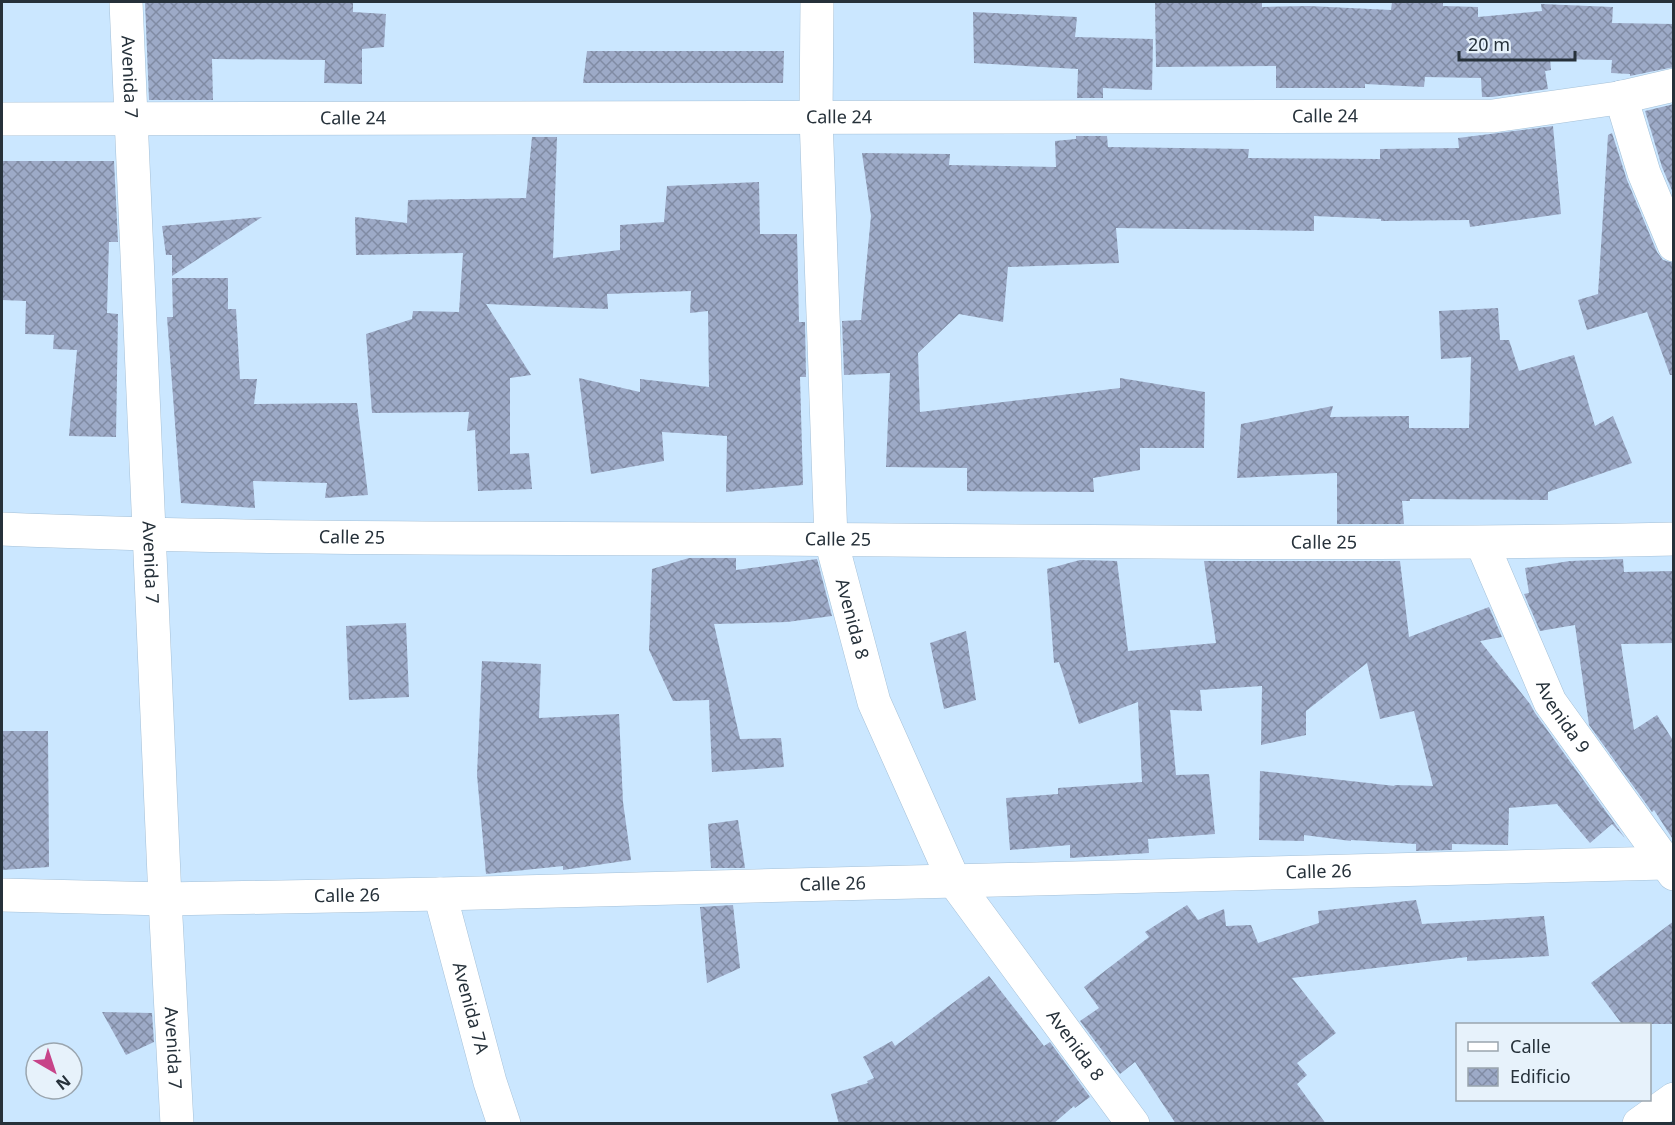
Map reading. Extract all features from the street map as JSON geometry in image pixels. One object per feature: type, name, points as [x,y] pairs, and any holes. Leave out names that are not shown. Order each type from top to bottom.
[{"type":"street","name":"Avenida 7","points":[[126,2],[177,1124]]},
{"type":"street","name":"Avenida 8","points":[[817,2],[816,117],[831,540],[874,702],[954,881],[1133,1124]]},
{"type":"street","name":"Calle 24","points":[[2,118],[1493,116],[1621,97],[1674,85]]},
{"type":"street","points":[[1621,97],[1644,173],[1674,245]]},
{"type":"street","name":"Calle 25","points":[[2,529],[150,535],[831,540],[1482,543],[1674,539]]},
{"type":"street","name":"Avenida 9","points":[[1482,543],[1551,702],[1669,868]]},
{"type":"street","name":"Calle 26","points":[[2,895],[165,899],[1669,868]]},
{"type":"street","name":"Avenida 7A","points":[[440,894],[490,1082],[504,1124]]},
{"type":"street","points":[[1639,1124],[1674,1099]]},
{"type":"building","points":[[145,2],[353,2],[353,12],[386,14],[384,47],[362,49],[362,84],[324,83],[325,60],[212,59],[213,100],[149,100]]},
{"type":"building","points":[[1155,2],[1262,2],[1262,7],[1309,6],[1391,10],[1392,2],[1443,2],[1443,6],[1478,7],[1478,17],[1542,11],[1541,4],[1613,7],[1612,23],[1674,24],[1674,67],[1630,76],[1630,74],[1611,73],[1612,60],[1550,59],[1551,70],[1545,71],[1548,89],[1492,97],[1482,97],[1481,78],[1425,77],[1424,87],[1365,84],[1365,88],[1276,88],[1276,66],[1156,67]]},
{"type":"building","points":[[973,12],[1077,17],[1075,37],[1153,39],[1152,90],[1103,88],[1103,98],[1077,98],[1078,69],[974,63]]},
{"type":"building","points":[[587,51],[784,51],[783,83],[583,83]]},
{"type":"building","points":[[1674,104],[1674,195],[1662,167],[1645,111]]},
{"type":"building","points":[[1553,126],[1561,214],[1470,227],[1469,220],[1381,221],[1381,219],[1314,216],[1314,231],[1116,228],[1119,263],[1008,267],[1003,322],[959,314],[918,353],[920,412],[1120,388],[1120,378],[1205,392],[1204,448],[1140,448],[1140,470],[1093,478],[1094,492],[967,491],[967,468],[886,467],[890,373],[844,375],[842,321],[861,320],[871,216],[862,153],[950,154],[949,165],[1056,167],[1055,141],[1076,139],[1076,136],[1107,136],[1108,147],[1249,149],[1248,158],[1380,159],[1380,149],[1459,148],[1458,138]]},
{"type":"building","points":[[1612,133],[1627,180],[1657,252],[1663,260],[1674,263],[1674,375],[1670,375],[1647,312],[1587,330],[1578,300],[1598,294],[1608,135]]},
{"type":"building","points":[[532,137],[557,137],[553,258],[620,250],[620,225],[664,222],[667,186],[759,182],[760,234],[797,234],[799,322],[805,322],[806,377],[800,377],[803,485],[726,492],[727,436],[662,432],[664,461],[591,474],[579,378],[640,392],[640,379],[709,387],[708,311],[690,313],[691,291],[607,294],[608,309],[486,304],[531,375],[510,378],[510,454],[529,453],[532,489],[478,491],[475,430],[467,431],[469,412],[372,413],[366,334],[412,319],[413,311],[459,312],[463,253],[356,255],[355,217],[407,223],[408,200],[526,198]]},
{"type":"building","points":[[2,161],[114,161],[118,242],[109,242],[107,313],[118,314],[116,437],[69,436],[77,350],[53,349],[54,335],[25,334],[26,301],[2,300]]},
{"type":"building","points":[[262,217],[172,276],[172,255],[166,255],[162,226]]},
{"type":"building","points":[[172,278],[228,278],[228,309],[236,309],[240,379],[257,379],[254,404],[357,403],[368,495],[325,498],[327,483],[253,481],[255,508],[181,503],[167,317],[173,317]]},
{"type":"building","points":[[1498,308],[1500,340],[1509,340],[1519,371],[1574,355],[1595,426],[1613,416],[1632,463],[1548,492],[1548,500],[1410,499],[1410,501],[1402,501],[1404,524],[1337,524],[1337,473],[1237,478],[1241,424],[1333,406],[1330,417],[1409,416],[1409,428],[1469,428],[1471,357],[1441,359],[1439,311]]},
{"type":"building","points":[[689,558],[736,558],[736,570],[817,559],[832,616],[787,622],[714,624],[740,739],[781,738],[784,767],[712,772],[709,700],[673,701],[649,650],[652,569]]},
{"type":"building","points":[[1623,559],[1624,572],[1674,571],[1674,643],[1621,644],[1634,730],[1657,715],[1674,742],[1674,841],[1654,810],[1652,812],[1589,725],[1575,625],[1540,631],[1524,594],[1529,593],[1525,568],[1570,561]]},
{"type":"building","points":[[1080,560],[1117,561],[1128,651],[1216,643],[1204,561],[1400,561],[1409,637],[1489,607],[1502,637],[1480,641],[1530,704],[1625,838],[1612,824],[1590,843],[1557,804],[1509,808],[1508,845],[1452,844],[1452,850],[1416,851],[1416,844],[1351,841],[1304,835],[1304,841],[1259,840],[1260,771],[1395,786],[1433,786],[1414,711],[1380,719],[1367,663],[1306,711],[1306,735],[1261,745],[1262,686],[1200,690],[1202,711],[1170,710],[1176,775],[1209,774],[1215,834],[1148,839],[1149,853],[1070,858],[1070,845],[1010,850],[1006,798],[1058,794],[1058,788],[1142,782],[1138,702],[1079,724],[1059,662],[1054,663],[1047,569]]},
{"type":"building","points":[[406,623],[409,697],[349,700],[346,626]]},
{"type":"building","points":[[966,631],[976,700],[944,709],[930,643]]},
{"type":"building","points":[[482,661],[541,664],[539,718],[619,714],[623,802],[631,860],[563,870],[563,866],[486,874],[477,775]]},
{"type":"building","points":[[2,731],[48,731],[49,867],[2,870]]},
{"type":"building","points":[[738,820],[745,868],[711,868],[708,824]]},
{"type":"building","points":[[1416,900],[1422,924],[1544,916],[1549,956],[1467,961],[1467,957],[1292,978],[1336,1033],[1297,1063],[1307,1075],[1297,1084],[1326,1124],[1176,1124],[1135,1062],[1120,1074],[1080,1021],[1099,1008],[1084,987],[1149,937],[1145,932],[1187,905],[1198,920],[1224,909],[1226,926],[1251,925],[1258,943],[1319,923],[1318,911]]},
{"type":"building","points":[[733,905],[740,968],[707,983],[700,907]]},
{"type":"building","points":[[1674,921],[1674,1024],[1621,1023],[1591,983]]},
{"type":"building","points":[[989,976],[1044,1046],[1050,1042],[1090,1097],[1075,1108],[1074,1106],[1053,1124],[839,1124],[831,1094],[868,1083],[867,1081],[874,1078],[863,1057],[892,1041],[895,1046]]},
{"type":"building","points":[[102,1012],[152,1013],[154,1042],[126,1055]]}]
